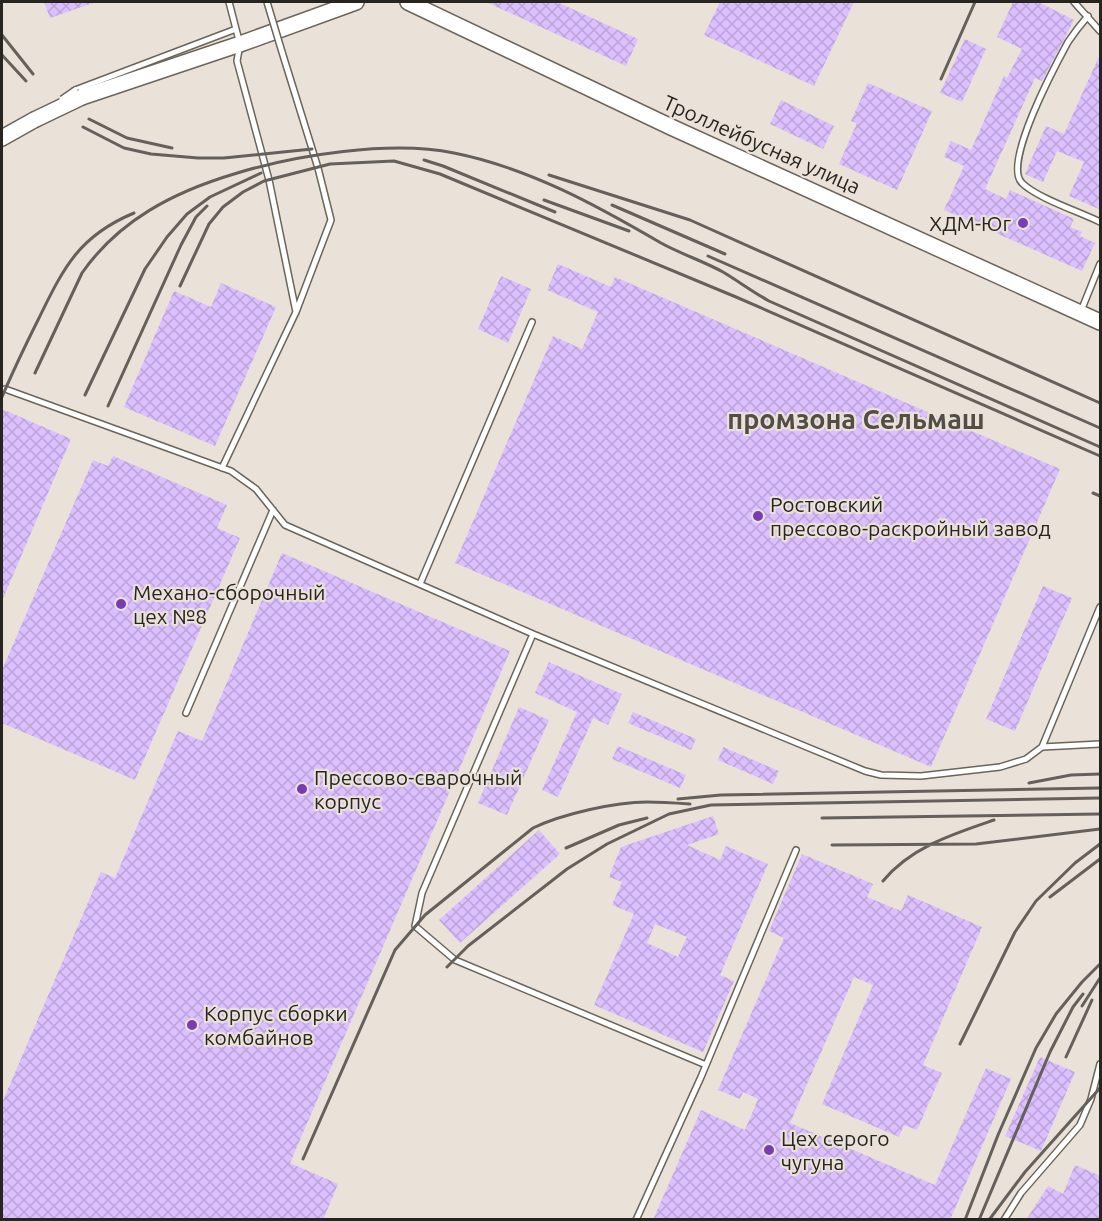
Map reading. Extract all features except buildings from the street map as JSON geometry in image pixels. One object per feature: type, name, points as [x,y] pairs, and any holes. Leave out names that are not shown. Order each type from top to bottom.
[{"type":"main road","points":[[5,130],[34,120],[79,93],[240,44],[356,2]]},
{"type":"main road","name":"Троллейбусная улица","points":[[408,2],[661,122],[1101,322]]},
{"type":"lane","points":[[229,2],[240,44],[237,61],[269,180],[296,312]]},
{"type":"lane","points":[[222,468],[296,312],[331,220],[318,168],[267,2]]},
{"type":"lane","points":[[1074,2],[1101,30]]},
{"type":"lane","points":[[1088,16],[1070,39],[1036,105],[1024,136],[1016,172],[1021,182],[1040,194],[1101,222]]},
{"type":"lane","points":[[79,93],[236,28]]},
{"type":"lane","points":[[1081,313],[1101,264]]},
{"type":"lane","points":[[420,585],[531,322]]},
{"type":"lane","points":[[2,390],[231,471],[256,489],[285,525],[533,634],[865,771],[882,775],[921,776],[1000,767],[1026,759],[1042,747],[1101,607]]},
{"type":"lane","points":[[186,713],[273,510]]},
{"type":"lane","points":[[533,634],[422,893],[415,926],[455,960],[706,1065]]},
{"type":"lane","points":[[1042,747],[1101,744]]},
{"type":"lane","points":[[636,1220],[706,1065],[796,850]]},
{"type":"lane","points":[[1004,1220],[1021,1193],[1080,1125],[1091,1099],[1101,1064]]},
{"type":"railway","points":[[941,79],[975,2]]},
{"type":"railway","points":[[2,35],[33,74]]},
{"type":"railway","points":[[2,55],[26,81]]},
{"type":"railway","points":[[89,119],[127,138],[172,148]]},
{"type":"railway","points":[[83,127],[124,148],[151,154],[224,158],[312,149]]},
{"type":"railway","points":[[35,373],[82,273],[113,238],[149,210],[212,181],[285,161],[373,149],[429,149],[454,153],[509,168],[561,189],[669,247],[723,272],[769,301],[1100,447]]},
{"type":"railway","points":[[424,160],[555,212]]},
{"type":"railway","points":[[180,286],[209,224],[223,207],[243,192],[264,181],[330,164],[394,161],[440,174],[736,297],[1100,456]]},
{"type":"railway","points":[[85,395],[145,269],[167,237],[187,214],[210,197],[261,173]]},
{"type":"railway","points":[[549,175],[690,220],[1100,403]]},
{"type":"railway","points":[[544,200],[629,231]]},
{"type":"railway","points":[[612,205],[725,254]]},
{"type":"railway","points":[[108,406],[181,245],[196,217],[207,206]]},
{"type":"railway","points":[[2,397],[57,283],[75,255],[99,232],[134,213]]},
{"type":"railway","points":[[708,256],[1100,428]]},
{"type":"railway","points":[[1093,493],[1100,496]]},
{"type":"railway","points":[[1029,783],[1071,775],[1100,774]]},
{"type":"railway","points":[[678,799],[721,795],[1100,788]]},
{"type":"railway","points":[[447,967],[468,946],[567,869],[607,844],[669,814],[711,805],[1100,798]]},
{"type":"railway","points":[[303,1159],[395,950],[425,915],[533,828],[573,814],[620,804],[647,802],[690,804]]},
{"type":"railway","points":[[822,818],[1100,814]]},
{"type":"railway","points":[[566,848],[619,825],[647,818]]},
{"type":"railway","points":[[883,881],[894,869],[920,850],[948,836],[994,820]]},
{"type":"railway","points":[[832,845],[976,844],[1100,829]]},
{"type":"railway","points":[[960,1044],[1015,932],[1036,901],[1075,863],[1100,844]]},
{"type":"railway","points":[[1050,897],[1100,859]]},
{"type":"railway","points":[[965,1220],[998,1135],[1036,1048],[1056,1014],[1100,964]]},
{"type":"railway","points":[[1082,1006],[1100,978]]},
{"type":"railway","points":[[979,1220],[1050,1052],[1073,1007],[1083,994]]},
{"type":"railway","points":[[1066,1057],[1092,1000]]},
{"type":"railway","points":[[989,1220],[1025,1172],[1100,1088]]},
{"type":"place","name":"ХДМ-Юг","points":[[1023,223]]},
{"type":"place","name":"Ростовский прессово-раскройный завод","points":[[758,516]]},
{"type":"place","name":"Механо-сборочный цех №8","points":[[121,604]]},
{"type":"place","name":"Прессово-сварочный корпус","points":[[302,789]]},
{"type":"place","name":"Корпус сборки комбайнов","points":[[192,1025]]},
{"type":"place","name":"Цех серого чугуна","points":[[769,1150]]},
{"type":"district","name":"промзона Сельмаш","points":[[856,419]]}]
